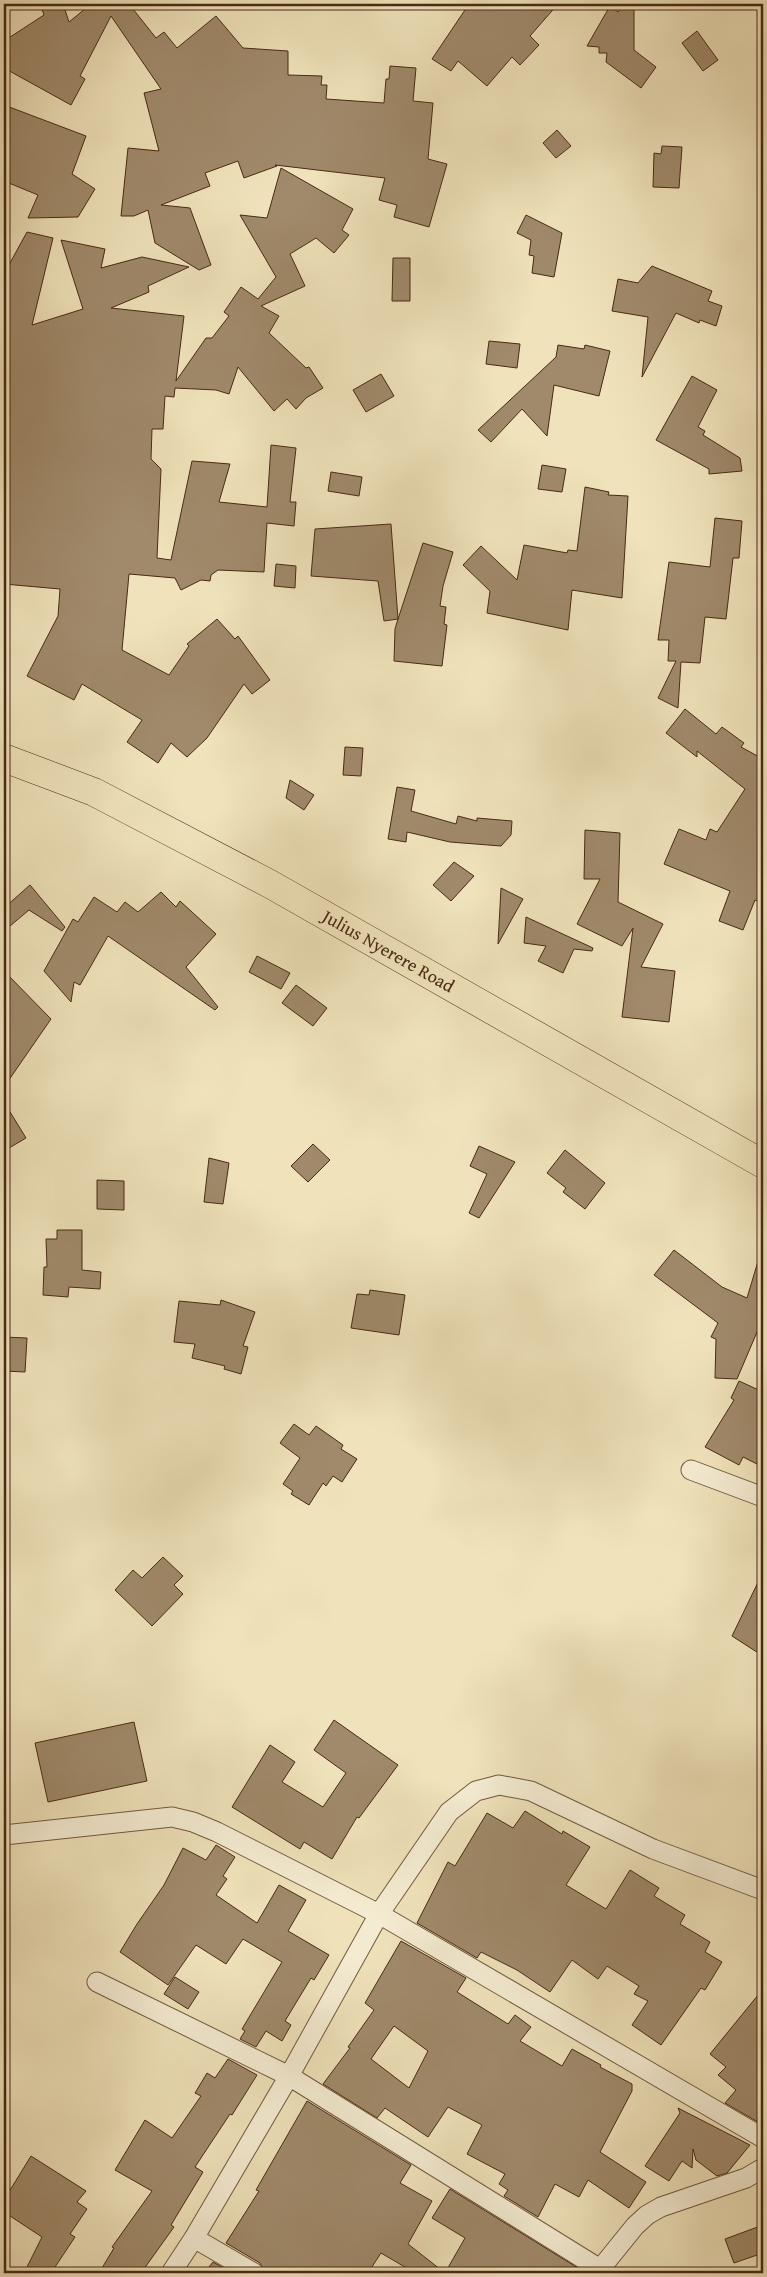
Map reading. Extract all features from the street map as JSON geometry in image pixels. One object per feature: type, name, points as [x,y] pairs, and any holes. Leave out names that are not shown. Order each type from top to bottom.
[{"type":"highway","name":"Julius Nyerere Road","points":[[4,758],[94,792],[270,884],[763,1164]]},
{"type":"street","points":[[691,1470],[763,1497]]},
{"type":"street","points":[[171,2273],[194,2238],[288,2076],[379,1914],[449,1812],[476,1791],[499,1785],[531,1791],[654,1849],[763,1890]]},
{"type":"street","points":[[4,1835],[172,1817],[192,1822],[217,1832],[379,1914],[763,2138]]},
{"type":"street","points":[[97,1982],[288,2076],[598,2271],[635,2226],[661,2207],[746,2178],[763,2168]]},
{"type":"street","points":[[194,2238],[254,2273]]},
{"type":"building","points":[[40,4],[63,4],[69,22],[91,4],[129,4],[156,38],[164,32],[177,48],[216,16],[243,48],[288,51],[288,75],[322,76],[321,85],[327,85],[326,99],[384,103],[386,79],[389,79],[390,66],[416,68],[413,101],[433,103],[428,159],[447,164],[429,227],[394,217],[397,205],[379,200],[385,178],[275,165],[277,166],[244,178],[238,161],[205,173],[210,186],[161,205],[190,208],[211,265],[199,270],[155,243],[148,210],[134,216],[121,216],[128,148],[159,151],[144,93],[161,89],[111,16],[80,76],[85,79],[71,105],[4,68],[4,41],[44,15]]},
{"type":"building","points":[[469,4],[558,4],[530,36],[539,45],[520,65],[512,57],[487,86],[458,61],[451,71],[432,59]]},
{"type":"building","points":[[623,4],[634,4],[634,50],[656,67],[641,88],[606,62],[607,53],[599,53],[599,47],[587,46],[610,6],[618,12]]},
{"type":"building","points":[[697,31],[718,60],[703,71],[682,43]]},
{"type":"building","points":[[4,105],[86,136],[72,174],[95,189],[78,217],[28,218],[38,195],[4,181]]},
{"type":"building","points":[[557,130],[571,146],[556,158],[543,143]]},
{"type":"building","points":[[662,146],[682,147],[679,188],[653,187],[654,153],[661,154]]},
{"type":"building","points":[[281,168],[353,209],[342,230],[349,235],[334,253],[316,238],[290,254],[305,286],[261,306],[279,316],[269,333],[306,368],[309,367],[323,388],[306,398],[296,409],[287,399],[274,411],[238,367],[229,394],[216,390],[175,388],[174,397],[165,396],[163,429],[152,429],[151,459],[161,469],[157,558],[171,560],[192,461],[230,464],[219,502],[267,507],[271,445],[296,448],[290,502],[296,502],[294,526],[267,523],[264,572],[218,570],[211,575],[210,581],[201,580],[181,590],[175,578],[129,574],[122,650],[169,675],[189,646],[187,644],[217,619],[235,639],[238,636],[270,680],[252,694],[244,684],[207,738],[187,757],[171,743],[158,763],[127,742],[142,720],[82,684],[74,700],[27,676],[58,616],[60,589],[4,584],[4,286],[10,263],[27,232],[53,238],[32,325],[83,309],[61,240],[105,249],[101,268],[142,257],[189,267],[148,286],[149,292],[111,308],[184,316],[176,381],[206,338],[212,338],[229,316],[224,312],[241,287],[258,299],[276,277],[240,215],[267,218]]},
{"type":"building","points":[[526,215],[562,233],[554,277],[532,273],[534,256],[529,255],[531,240],[517,233]]},
{"type":"building","points":[[393,258],[410,258],[410,301],[392,301]]},
{"type":"building","points":[[652,266],[712,291],[708,301],[722,306],[716,326],[700,320],[699,323],[676,313],[642,377],[648,317],[612,311],[618,279],[638,283]]},
{"type":"building","points":[[489,341],[520,344],[517,368],[486,364]]},
{"type":"building","points":[[558,345],[584,349],[585,345],[610,351],[599,396],[554,385],[547,436],[522,409],[491,442],[478,430],[556,357]]},
{"type":"building","points":[[381,374],[394,396],[366,412],[353,390]]},
{"type":"building","points":[[692,376],[717,390],[698,427],[705,431],[703,435],[740,458],[742,471],[709,474],[709,469],[656,440]]},
{"type":"building","points":[[542,465],[566,469],[562,492],[538,489]]},
{"type":"building","points":[[331,472],[362,477],[359,496],[328,491]]},
{"type":"building","points":[[585,487],[609,492],[608,495],[628,496],[622,598],[572,590],[568,630],[487,613],[490,591],[463,565],[481,546],[517,580],[524,545],[567,553],[568,550],[577,551]]},
{"type":"building","points":[[715,518],[742,521],[739,558],[733,558],[726,619],[705,617],[700,663],[681,662],[678,708],[658,698],[676,661],[668,661],[669,640],[658,640],[669,562],[710,567]]},
{"type":"building","points":[[391,524],[398,619],[384,621],[378,581],[311,576],[315,529]]},
{"type":"building","points":[[423,543],[453,552],[443,586],[440,606],[446,607],[444,624],[447,625],[442,666],[394,661],[395,629]]},
{"type":"building","points":[[276,564],[296,566],[295,588],[274,586]]},
{"type":"building","points":[[685,709],[716,734],[722,727],[744,743],[741,747],[763,759],[763,904],[755,900],[743,930],[719,921],[730,891],[664,864],[679,829],[706,840],[710,829],[717,832],[745,789],[697,751],[697,757],[666,733]]},
{"type":"building","points":[[345,747],[363,748],[361,776],[343,775]]},
{"type":"building","points":[[290,780],[314,795],[304,810],[286,798]]},
{"type":"building","points":[[397,787],[415,790],[411,811],[456,824],[458,816],[477,821],[477,818],[512,821],[511,835],[501,846],[450,842],[407,832],[406,842],[388,839]]},
{"type":"building","points":[[585,830],[620,833],[618,902],[663,924],[641,967],[675,971],[669,1022],[622,1017],[633,928],[622,946],[577,924],[600,879],[584,879]]},
{"type":"building","points":[[454,862],[474,876],[451,901],[433,885]]},
{"type":"building","points":[[30,885],[65,927],[62,931],[29,910],[4,931],[4,908]]},
{"type":"building","points":[[501,888],[523,899],[498,944]]},
{"type":"building","points":[[161,892],[176,907],[180,901],[216,934],[186,967],[218,1007],[215,1010],[108,936],[80,985],[74,982],[71,1002],[44,971],[73,919],[78,922],[94,897],[117,912],[125,902],[138,912]]},
{"type":"building","points":[[526,917],[593,948],[592,951],[574,949],[563,973],[538,961],[546,946],[524,943]]},
{"type":"building","points":[[257,956],[290,973],[281,989],[249,972]]},
{"type":"building","points":[[4,971],[51,1019],[4,1087]]},
{"type":"building","points":[[296,985],[327,1008],[313,1026],[282,1003]]},
{"type":"building","points":[[4,1102],[26,1138],[4,1151]]},
{"type":"building","points":[[313,1144],[330,1160],[308,1182],[291,1166]]},
{"type":"building","points":[[479,1146],[515,1162],[479,1218],[469,1213],[487,1174],[470,1166]]},
{"type":"building","points":[[565,1150],[605,1183],[585,1209],[563,1192],[566,1188],[547,1173]]},
{"type":"building","points":[[209,1158],[229,1163],[223,1204],[204,1202]]},
{"type":"building","points":[[97,1180],[124,1181],[124,1210],[97,1209]]},
{"type":"building","points":[[57,1230],[82,1230],[82,1270],[101,1272],[100,1289],[69,1287],[68,1297],[43,1295],[44,1267],[47,1267],[46,1239],[57,1239]]},
{"type":"building","points":[[674,1250],[722,1287],[747,1298],[759,1258],[763,1258],[763,1318],[737,1379],[715,1378],[716,1339],[711,1337],[718,1323],[654,1275]]},
{"type":"building","points":[[370,1290],[405,1295],[399,1335],[351,1328],[357,1294],[369,1295]]},
{"type":"building","points":[[221,1300],[255,1312],[243,1346],[248,1347],[241,1374],[224,1369],[225,1366],[192,1358],[195,1344],[174,1342],[179,1301],[220,1305]]},
{"type":"building","points":[[4,1337],[27,1338],[25,1372],[4,1371]]},
{"type":"building","points":[[739,1381],[763,1392],[763,1467],[743,1457],[739,1465],[705,1447],[734,1400],[731,1398]]},
{"type":"building","points":[[294,1424],[309,1435],[316,1426],[343,1445],[341,1449],[357,1459],[342,1482],[333,1476],[326,1486],[323,1483],[309,1505],[291,1494],[293,1491],[283,1484],[300,1458],[280,1443]]},
{"type":"building","points":[[163,1557],[183,1576],[174,1585],[183,1594],[152,1626],[115,1590],[133,1570],[142,1578]]},
{"type":"building","points":[[763,1572],[763,1656],[732,1636]]},
{"type":"building","points":[[334,1720],[398,1765],[359,1818],[357,1817],[332,1859],[304,1842],[300,1849],[232,1807],[270,1745],[295,1762],[282,1782],[323,1807],[346,1773],[314,1750]]},
{"type":"building","points":[[134,1722],[147,1781],[48,1802],[35,1743]]},
{"type":"building","points":[[525,1811],[562,1834],[563,1831],[590,1847],[566,1885],[606,1909],[630,1870],[659,1888],[654,1896],[685,1915],[680,1924],[710,1942],[705,1952],[722,1962],[705,1990],[701,1988],[661,2045],[632,2025],[648,2001],[634,1994],[639,1986],[607,1966],[598,1979],[572,1960],[550,1992],[517,1970],[481,1952],[477,1958],[417,1923],[448,1862],[455,1866],[487,1813],[513,1828]]},
{"type":"building","points":[[216,1845],[235,1857],[223,1876],[227,1879],[216,1895],[257,1923],[279,1885],[306,1900],[288,1931],[329,1955],[314,1980],[311,1978],[285,2021],[291,2025],[282,2041],[266,2031],[256,2047],[240,2039],[245,2031],[242,2029],[282,1962],[243,1939],[226,1964],[196,1945],[168,1985],[120,1952],[164,1885],[183,1848],[206,1860]]},
{"type":"building","points":[[401,1941],[466,1978],[457,1992],[508,2024],[515,2015],[531,2027],[520,2041],[562,2066],[572,2049],[632,2084],[632,2091],[600,2152],[646,2182],[629,2208],[588,2180],[579,2197],[555,2184],[538,2217],[504,2196],[508,2190],[499,2184],[505,2174],[467,2154],[482,2125],[448,2107],[428,2137],[385,2108],[377,2118],[323,2084],[350,2048],[348,2047],[374,2010],[365,2003]],"holes":[[[394,2026],[428,2051],[409,2088],[371,2059]]]},
{"type":"building","points":[[175,1977],[199,1992],[188,2009],[164,1994]]},
{"type":"building","points":[[763,1989],[763,2125],[725,2103],[736,2090],[718,2075],[726,2067],[710,2054]]},
{"type":"building","points":[[228,2059],[257,2075],[232,2115],[230,2114],[195,2167],[203,2172],[171,2225],[174,2227],[141,2273],[99,2273],[114,2248],[112,2247],[152,2191],[115,2170],[145,2120],[172,2138],[201,2096],[195,2093],[207,2073],[215,2078]]},
{"type":"building","points":[[307,2101],[411,2165],[400,2183],[432,2201],[408,2244],[445,2273],[415,2273],[381,2253],[368,2273],[265,2273],[260,2263],[226,2243],[259,2191],[256,2190]]},
{"type":"building","points":[[678,2108],[750,2145],[727,2173],[717,2176],[696,2160],[693,2149],[692,2168],[682,2161],[669,2181],[645,2166],[680,2113]]},
{"type":"building","points":[[31,2156],[86,2191],[77,2202],[87,2209],[70,2234],[75,2237],[51,2273],[24,2273],[42,2237],[4,2212],[4,2200]]},
{"type":"building","points":[[450,2189],[586,2273],[445,2273],[465,2238],[432,2218]]},
{"type":"building","points":[[763,2225],[763,2253],[734,2263],[725,2239]]},
{"type":"building","points":[[213,2262],[232,2273],[204,2273]]}]
